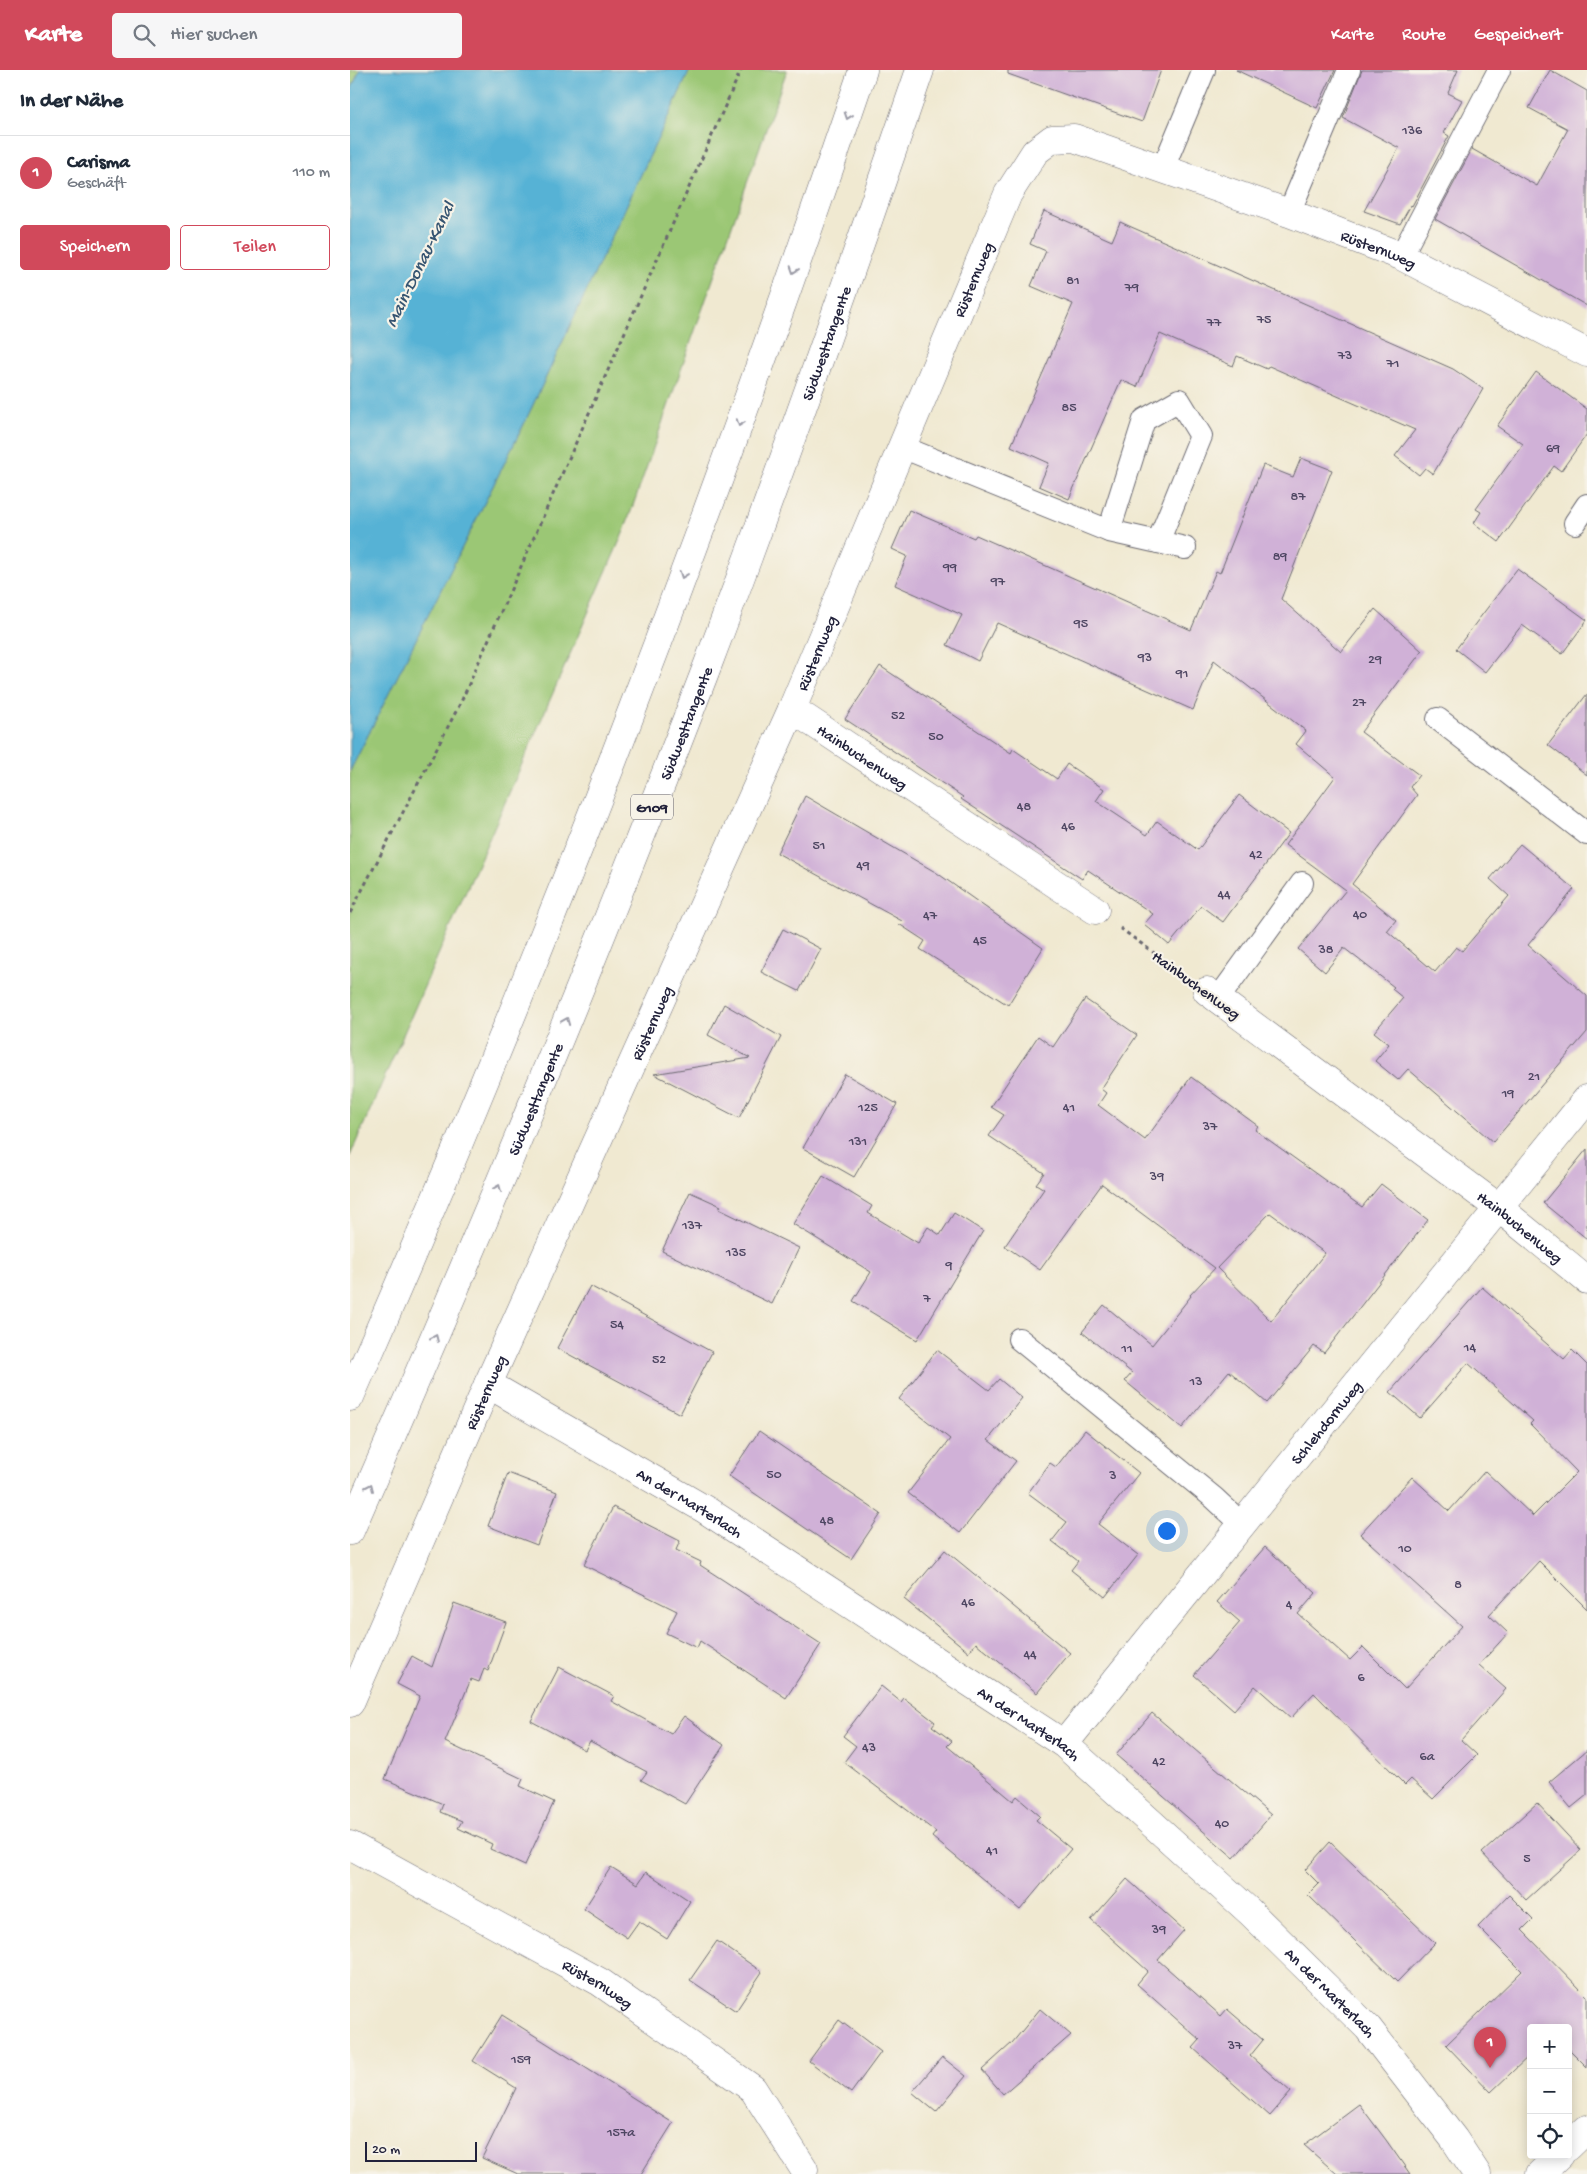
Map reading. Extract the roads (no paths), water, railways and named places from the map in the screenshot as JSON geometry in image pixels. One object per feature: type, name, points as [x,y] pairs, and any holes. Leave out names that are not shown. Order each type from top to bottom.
[{"type":"main road","points":[[350,1397],[506,1027],[619,745],[766,352],[863,70]]},
{"type":"main road","name":"Südwesttangente","points":[[350,1531],[446,1313],[638,843],[708,662],[829,337],[920,70]]},
{"type":"main road","name":"Rüsternweg","points":[[350,1702],[488,1384],[792,709],[1008,194],[1035,152],[1052,139],[1074,138],[1289,213],[1401,256],[1587,353]]},
{"type":"main road","name":"Hainbuchenweg","points":[[792,709],[1095,910]]},
{"type":"main road","name":"Hainbuchenweg","points":[[1212,995],[1499,1208],[1587,1280]]},
{"type":"main road","name":"Schlehdornweg","points":[[1064,1744],[1587,1099]]},
{"type":"main road","name":"An der Marterlach","points":[[488,1384],[706,1510],[1064,1744],[1250,1912],[1368,2028],[1454,2139],[1477,2174]]},
{"type":"main road","name":"Rüsternweg","points":[[350,1845],[600,1982],[753,2089],[804,2169]]},
{"type":"main road","points":[[1572,2143],[1587,2129]]},
{"type":"main road","points":[[1540,2174],[1556,2159]]},
{"type":"lane","points":[[1163,168],[1204,70]]},
{"type":"lane","points":[[1289,213],[1349,70]]},
{"type":"lane","points":[[1401,256],[1499,70]]},
{"type":"lane","points":[[1109,531],[1144,420],[1179,400],[1201,436],[1158,542]]},
{"type":"lane","points":[[902,447],[1109,531],[1185,548]]},
{"type":"lane","points":[[1438,719],[1587,834]]},
{"type":"lane","points":[[1212,995],[1302,883]]},
{"type":"lane","points":[[1020,1339],[1214,1498],[1243,1525]]},
{"type":"water","name":"Main-Donau-Kanal","points":[[360,70],[690,70],[524,424],[350,771],[350,92]]},
{"type":"place","name":"Carisma","points":[[1490,2068]]}]
